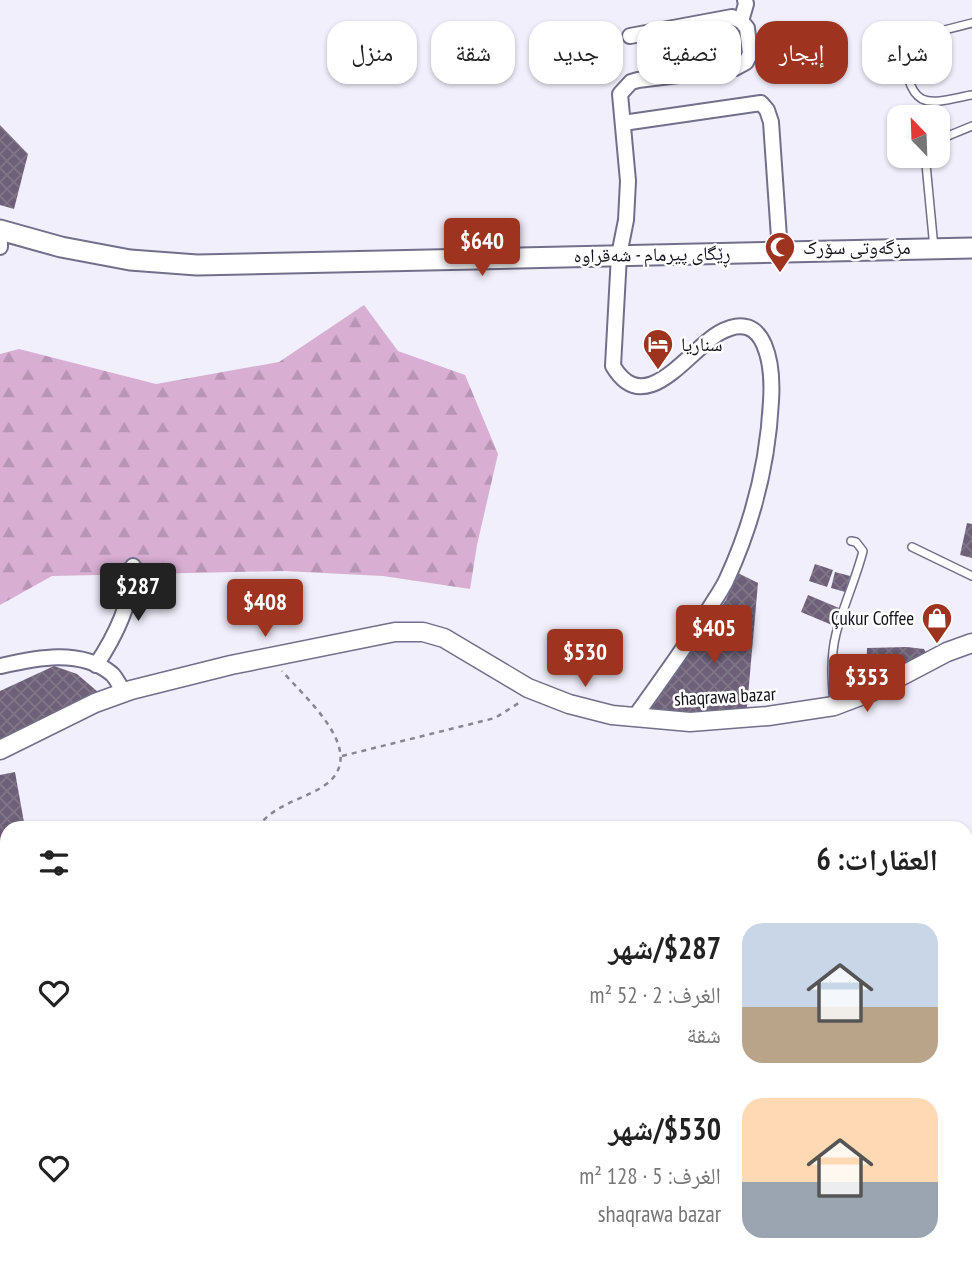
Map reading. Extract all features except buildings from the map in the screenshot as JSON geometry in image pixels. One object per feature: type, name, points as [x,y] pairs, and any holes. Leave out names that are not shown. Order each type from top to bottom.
[{"type":"main road","name":"ڕێگای پیرمام - شەقراوە","points":[[0,230],[61,247],[130,261],[197,265],[972,248]]},
{"type":"street","points":[[741,21],[746,0]]},
{"type":"street","points":[[715,21],[732,18],[741,21],[747,28],[750,54],[741,65]]},
{"type":"street","points":[[630,36],[637,35]]},
{"type":"street","points":[[634,718],[683,650],[726,583],[749,524],[769,439],[772,382],[770,356],[766,346],[753,331],[744,328],[731,328],[719,333],[657,383],[641,386],[628,384],[619,377],[613,366],[619,255],[626,220],[628,181],[620,94],[631,82],[637,81]]},
{"type":"street","points":[[623,123],[761,103],[771,122],[780,252]]},
{"type":"street","points":[[96,665],[123,615],[133,578],[133,566]]},
{"type":"street","name":"shaqrawa bazar","points":[[0,750],[95,703],[124,692],[206,671],[395,632],[423,632],[444,638],[528,688],[590,710],[634,718],[690,722],[779,715],[834,706],[871,692],[947,652],[972,643]]},
{"type":"street","points":[[1,666],[60,656],[96,665],[113,675],[124,692]]},
{"type":"lane","points":[[972,23],[913,38],[906,51],[907,71],[912,89],[921,99],[933,101],[972,95]]},
{"type":"lane","points":[[950,135],[972,126]]},
{"type":"lane","points":[[926,168],[934,249]]},
{"type":"lane","points":[[834,706],[831,668],[835,635],[863,551],[856,542],[851,541]]},
{"type":"lane","points":[[912,547],[972,576]]},
{"type":"path","points":[[262,821],[265,816],[291,801],[317,791],[330,781],[342,756],[334,732],[271,657]]},
{"type":"path","points":[[342,756],[495,718],[522,701],[528,688]]},
{"type":"green space","points":[[364,305],[398,351],[465,375],[498,454],[470,589],[383,576],[284,571],[52,576],[0,605],[0,354],[19,349],[156,384],[279,362]]},
{"type":"place","name":"مزگەوتی سۆرک","points":[[780,274]]},
{"type":"place","name":"سناريا","points":[[658,371]]},
{"type":"place","name":"Çukur Coffee","points":[[937,645]]}]
